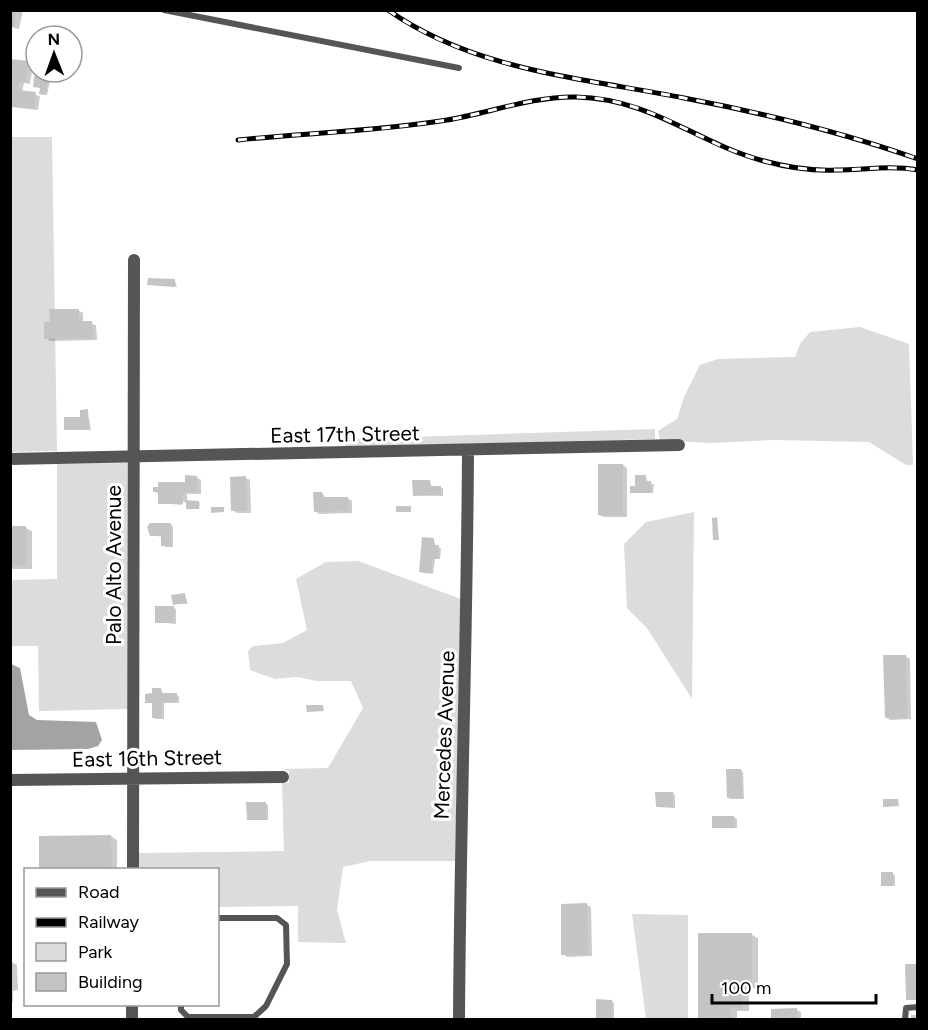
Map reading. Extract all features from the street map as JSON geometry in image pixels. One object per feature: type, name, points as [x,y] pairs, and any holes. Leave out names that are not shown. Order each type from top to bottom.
[{"type":"street","name":"Palo Alto Avenue","points":[[133,868],[134,260]]},
{"type":"street","name":"East 17th Street","points":[[10,459],[679,445]]},
{"type":"street","name":"Mercedes Avenue","points":[[459,1020],[461,777],[466,663],[468,451]]},
{"type":"street","name":"East 16th Street","points":[[10,780],[283,777]]},
{"type":"lane","points":[[164,10],[459,68]]},
{"type":"lane","points":[[181,1006],[181,1010],[188,1017],[254,1017],[267,1006],[288,964],[286,925],[277,918],[219,918]]},
{"type":"lane","points":[[905,1020],[906,1008],[918,1007]]},
{"type":"green space","points":[[10,137],[52,137],[57,451],[11,452]]},
{"type":"green space","points":[[860,327],[909,344],[913,465],[906,465],[869,442],[774,440],[711,443],[660,440],[658,431],[677,419],[684,397],[700,365],[718,359],[795,357],[800,344],[810,332]]},
{"type":"green space","points":[[655,429],[655,439],[345,447],[347,439]]},
{"type":"green space","points":[[127,463],[128,709],[39,711],[38,646],[11,646],[10,580],[57,579],[57,464]]},
{"type":"green space","points":[[694,512],[692,699],[647,628],[627,608],[624,544],[646,522]]},
{"type":"green space","points":[[358,561],[461,599],[455,861],[370,861],[343,867],[337,910],[346,943],[298,942],[298,906],[219,907],[219,868],[138,868],[139,853],[284,851],[282,783],[289,783],[289,771],[282,769],[328,768],[363,708],[351,681],[317,681],[297,677],[275,679],[250,670],[248,651],[253,646],[283,643],[307,630],[296,579],[326,562]]},
{"type":"green space","points":[[632,914],[688,915],[688,1019],[646,1019]]},
{"type":"shaded area","points":[[11,664],[20,668],[29,715],[37,720],[96,722],[102,740],[98,746],[88,749],[11,750]]},
{"type":"building","points":[[10,10],[16,10],[14,26],[10,26]]},
{"type":"building","points":[[10,59],[24,60],[24,82],[19,82],[18,90],[36,92],[34,109],[10,106]]},
{"type":"building","points":[[33,84],[47,84],[46,95],[39,94],[40,88],[33,87]]},
{"type":"building","points":[[148,278],[175,279],[175,287],[147,285]]},
{"type":"building","points":[[49,309],[79,309],[79,321],[92,321],[93,338],[44,339],[44,322],[50,321]]},
{"type":"building","points":[[88,409],[89,429],[64,430],[64,417],[80,417],[80,410]]},
{"type":"building","points":[[598,464],[623,464],[623,515],[598,515]]},
{"type":"building","points":[[185,475],[197,476],[197,492],[183,492],[183,504],[158,504],[158,492],[153,492],[153,487],[158,487],[158,482],[185,482]]},
{"type":"building","points":[[635,475],[646,475],[646,481],[651,481],[651,493],[630,493],[630,486],[635,486]]},
{"type":"building","points":[[246,476],[247,511],[231,511],[230,477]]},
{"type":"building","points":[[412,480],[430,480],[430,486],[441,486],[441,495],[413,496]]},
{"type":"building","points":[[313,492],[322,492],[323,497],[348,497],[348,511],[314,512]]},
{"type":"building","points":[[186,500],[199,501],[199,509],[186,509]]},
{"type":"building","points":[[396,506],[411,506],[411,512],[396,512]]},
{"type":"building","points":[[211,507],[224,507],[224,512],[211,513]]},
{"type":"building","points":[[717,517],[719,540],[713,540],[712,518]]},
{"type":"building","points":[[150,523],[171,523],[171,546],[161,546],[161,536],[150,536],[147,527]]},
{"type":"building","points":[[10,526],[26,526],[26,566],[10,566]]},
{"type":"building","points":[[422,537],[434,538],[434,545],[439,545],[438,559],[432,558],[431,573],[419,572]]},
{"type":"building","points":[[185,593],[186,603],[173,605],[171,595]]},
{"type":"building","points":[[155,606],[174,606],[174,623],[155,623]]},
{"type":"building","points":[[883,655],[906,655],[907,718],[885,718]]},
{"type":"building","points":[[152,688],[161,688],[162,693],[177,693],[177,702],[162,702],[162,718],[152,718],[152,703],[145,703],[145,694],[152,693]]},
{"type":"building","points":[[306,705],[323,705],[324,711],[307,712]]},
{"type":"building","points":[[726,769],[741,769],[742,798],[727,798]]},
{"type":"building","points":[[655,792],[673,792],[673,807],[656,807]]},
{"type":"building","points":[[883,799],[898,799],[899,806],[883,807]]},
{"type":"building","points":[[246,802],[266,802],[266,820],[247,820]]},
{"type":"building","points":[[712,816],[734,816],[735,828],[712,828]]},
{"type":"building","points":[[111,835],[112,868],[39,868],[39,836]]},
{"type":"building","points":[[881,872],[893,872],[893,886],[881,886]]},
{"type":"building","points":[[587,903],[588,955],[561,955],[561,904]]},
{"type":"building","points":[[698,933],[752,933],[752,985],[743,985],[743,1008],[731,1008],[731,1020],[698,1020]]},
{"type":"building","points":[[905,964],[918,964],[918,1000],[906,1000]]},
{"type":"building","points":[[596,999],[612,1000],[612,1020],[596,1020]]},
{"type":"building","points":[[797,1008],[797,1020],[771,1020],[771,1009]]},
{"type":"railway","points":[[388,10],[457,47],[493,59],[569,77],[743,110],[860,140],[918,159]]},
{"type":"railway","points":[[238,140],[421,124],[544,99],[576,97],[628,105],[739,153],[781,165],[818,170],[887,168],[918,170]]}]
